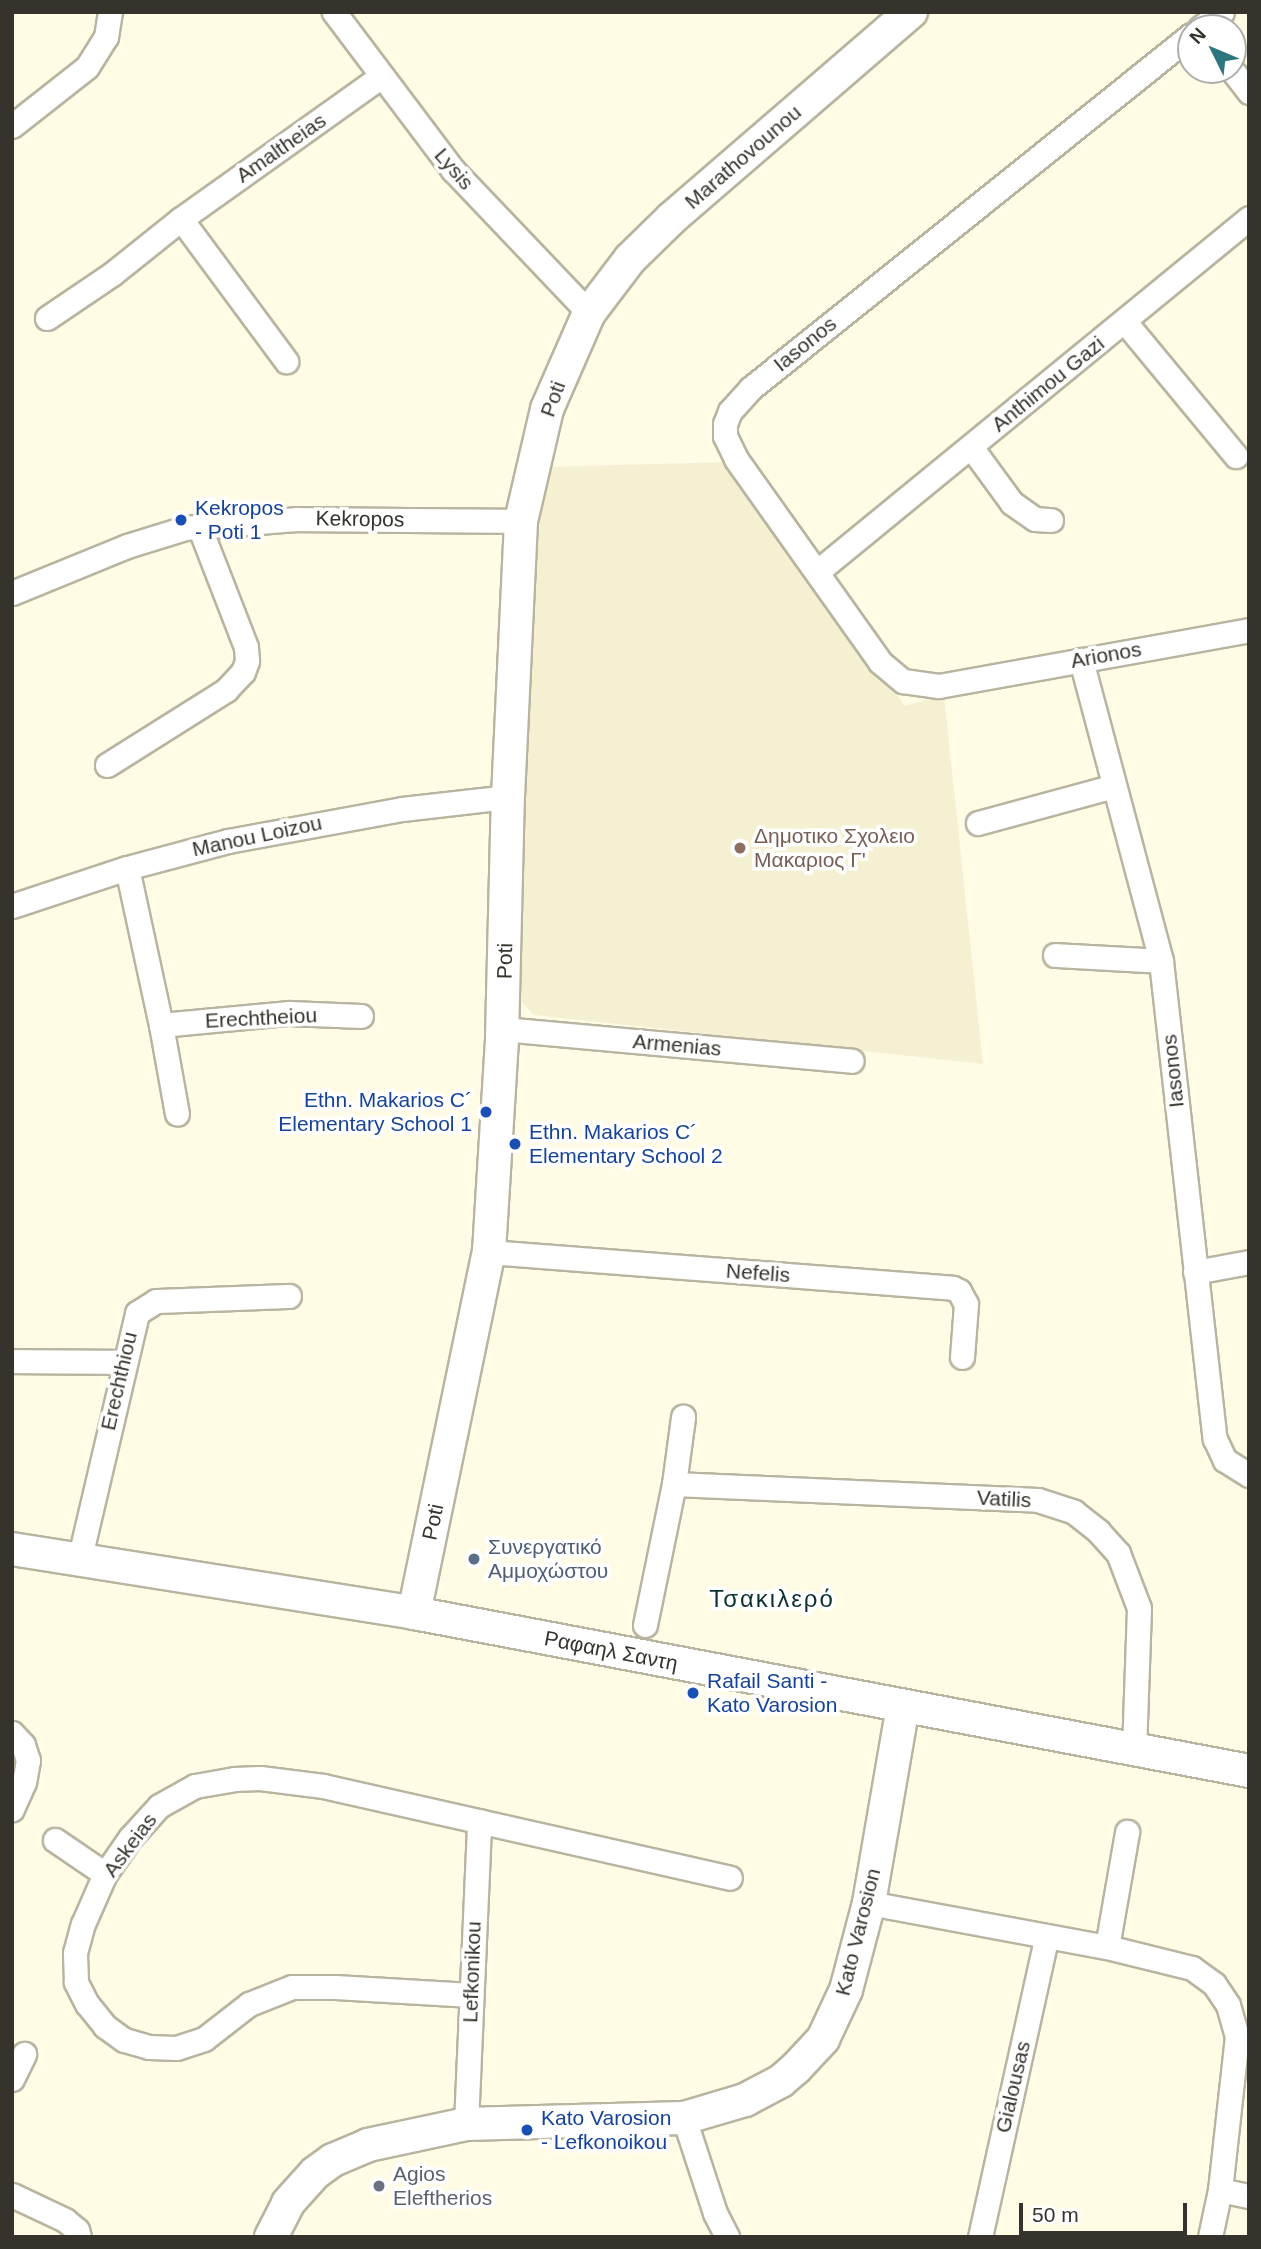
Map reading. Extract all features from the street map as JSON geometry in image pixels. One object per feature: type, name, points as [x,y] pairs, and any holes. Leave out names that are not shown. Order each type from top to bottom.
[{"type":"street","points":[[12,126],[87,67],[106,37],[110,12]]},
{"type":"street","name":"Lysis","points":[[334,12],[380,77],[453,170],[589,313]]},
{"type":"street","name":"Marathovounou","points":[[589,313],[630,259],[672,218],[911,12]]},
{"type":"street","name":"Iasonos","points":[[964,681],[922,686],[894,676],[880,662],[728,446],[725,424],[730,411],[751,388],[1177,46]]},
{"type":"street","name":"Amaltheias","points":[[47,318],[112,274],[181,219],[380,77]]},
{"type":"street","name":"Anthimou Gazi","points":[[818,571],[1249,218]]},
{"type":"street","points":[[181,219],[286,361]]},
{"type":"street","name":"Poti","points":[[414,1613],[489,1252],[503,1029],[508,797],[521,521],[547,409],[589,313]]},
{"type":"street","name":"Anthimou Gazi","points":[[1125,322],[1236,456]]},
{"type":"street","name":"Anthimou Gazi","points":[[971,447],[1012,503],[1035,519],[1051,520]]},
{"type":"street","name":"Kekropos","points":[[12,593],[127,546],[199,526],[296,519],[521,521]]},
{"type":"street","points":[[107,765],[226,690],[243,672],[247,661],[246,647],[199,526]]},
{"type":"street","name":"Arionos","points":[[964,681],[1249,631]]},
{"type":"street","name":"Iasonos","points":[[1081,660],[1161,961],[1215,1439],[1225,1460],[1249,1475]]},
{"type":"street","points":[[978,822],[1114,786]]},
{"type":"street","name":"Manou Loizou","points":[[12,906],[127,868],[228,841],[402,809],[508,797]]},
{"type":"street","points":[[127,868],[162,1025],[177,1114]]},
{"type":"street","points":[[1055,955],[1161,961]]},
{"type":"street","name":"Erechtheiou","points":[[162,1025],[289,1013],[361,1016]]},
{"type":"street","name":"Armenias","points":[[503,1029],[852,1061]]},
{"type":"street","name":"Nefelis","points":[[489,1252],[953,1288],[959,1291],[966,1304],[962,1357]]},
{"type":"street","points":[[1195,1272],[1249,1262]]},
{"type":"street","name":"Erechthiou","points":[[79,1561],[123,1362],[137,1313],[156,1301],[289,1296]]},
{"type":"street","points":[[12,1361],[123,1362]]},
{"type":"street","points":[[645,1625],[674,1484],[683,1417]]},
{"type":"street","name":"Vatilis","points":[[674,1484],[1038,1500],[1074,1512],[1098,1531],[1118,1553],[1139,1608],[1134,1748]]},
{"type":"street","name":"Ραφαηλ Σαντη","points":[[12,1549],[414,1613],[1249,1770]]},
{"type":"street","name":"Kato Varosion","points":[[271,2237],[288,2203],[301,2186],[333,2160],[369,2145],[466,2123],[684,2118],[745,2100],[781,2081],[811,2053],[832,2023],[844,1997],[869,1903],[903,1707]]},
{"type":"street","points":[[12,1733],[23,1745],[28,1760],[24,1782],[12,1809]]},
{"type":"street","name":"Askeias","points":[[471,1995],[292,1987],[249,2004],[204,2039],[176,2048],[149,2047],[124,2040],[105,2026],[87,2004],[76,1982],[77,1943],[105,1874],[130,1838],[159,1806],[195,1786],[234,1779],[260,1778],[323,1786],[730,1878]]},
{"type":"street","name":"Lefkonikou","points":[[466,2123],[478,1821]]},
{"type":"street","points":[[1107,1947],[1127,1832]]},
{"type":"street","points":[[55,1840],[105,1874]]},
{"type":"street","points":[[869,1903],[1107,1947],[1192,1968],[1214,1984],[1228,2005],[1237,2036],[1220,2190],[1210,2237]]},
{"type":"street","name":"Gialousas","points":[[980,2237],[1047,1936]]},
{"type":"street","points":[[12,2079],[24,2054]]},
{"type":"street","points":[[684,2118],[715,2213],[727,2237]]},
{"type":"street","points":[[1220,2190],[1249,2196]]},
{"type":"street","points":[[12,2195],[65,2220],[77,2230],[79,2237]]},
{"type":"shaded area","name":"Δημοτικο Σχολειο Μακαριος Γ'","points":[[729,462],[905,706],[944,695],[983,1064],[534,1015],[511,991],[543,467]]},
{"type":"place","name":"Kekropos - Poti 1","points":[[181,520]]},
{"type":"place","name":"Δημοτικο Σχολειο Μακαριος Γ'","points":[[740,848]]},
{"type":"place","name":"Ethn. Makarios C´ Elementary School 1","points":[[486,1112]]},
{"type":"place","name":"Ethn. Makarios C´ Elementary School 2","points":[[515,1144]]},
{"type":"place","name":"Συνεργατικό Αμμοχώστου","points":[[474,1559]]},
{"type":"place","name":"Rafail Santi - Kato Varosion","points":[[693,1693]]},
{"type":"place","name":"Kato Varosion - Lefkonoikou","points":[[527,2130]]},
{"type":"place","name":"Agios Eleftherios","points":[[379,2186]]},
{"type":"district","name":"Τσακιλερό","points":[[772,1599]]}]
